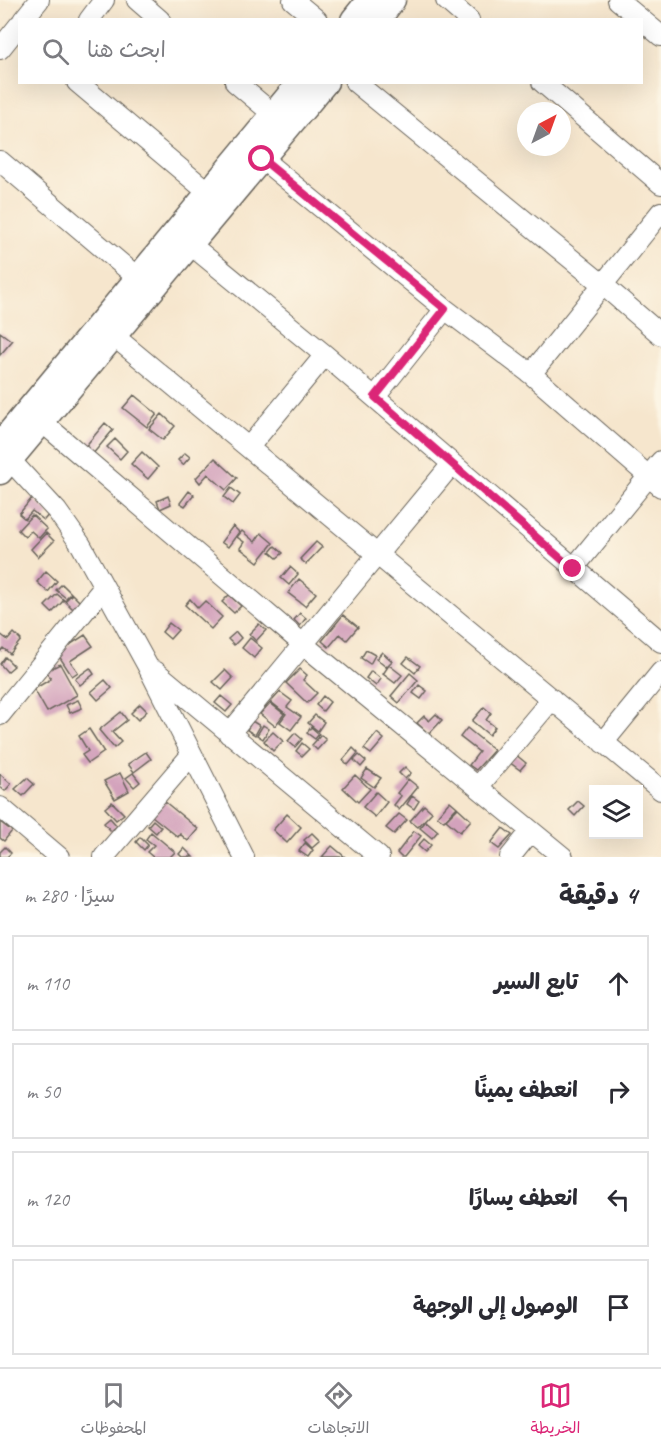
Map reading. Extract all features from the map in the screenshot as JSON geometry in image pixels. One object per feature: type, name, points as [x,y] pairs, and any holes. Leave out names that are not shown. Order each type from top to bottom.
[{"type":"main road","points":[[355,18],[369,0]]},
{"type":"main road","points":[[380,18],[393,0]]},
{"type":"main road","points":[[4,448],[138,278],[298,84]]},
{"type":"main road","points":[[4,448],[42,422],[324,84]]},
{"type":"street","points":[[22,18],[39,0]]},
{"type":"street","points":[[90,18],[104,0]]},
{"type":"street","points":[[136,0],[158,18]]},
{"type":"street","points":[[293,0],[315,18]]},
{"type":"street","points":[[446,0],[467,18]]},
{"type":"street","points":[[618,0],[640,18]]},
{"type":"street","points":[[643,21],[661,36]]},
{"type":"street","points":[[0,49],[15,26]]},
{"type":"street","points":[[79,84],[208,193]]},
{"type":"street","points":[[238,84],[273,114]]},
{"type":"street","points":[[357,84],[661,335]]},
{"type":"street","points":[[544,84],[661,184]]},
{"type":"street","points":[[262,159],[445,309],[531,374],[655,482]]},
{"type":"street","points":[[0,161],[138,278]]},
{"type":"street","points":[[531,374],[661,212]]},
{"type":"street","points":[[191,245],[375,397],[573,569],[661,642]]},
{"type":"street","points":[[375,397],[445,309]]},
{"type":"street","points":[[115,337],[661,790]]},
{"type":"street","points":[[249,447],[325,355]]},
{"type":"street","points":[[42,422],[304,645],[563,857]]},
{"type":"street","points":[[4,448],[57,511],[81,546],[147,665],[244,857]]},
{"type":"street","points":[[573,569],[655,482],[661,461]]},
{"type":"street","points":[[229,734],[452,464]]},
{"type":"street","points":[[0,715],[104,587]]},
{"type":"street","points":[[147,665],[379,857]]},
{"type":"street","points":[[603,743],[661,672]]},
{"type":"street","points":[[478,788],[552,699]]},
{"type":"street","points":[[104,857],[192,753]]},
{"type":"street","points":[[0,807],[59,857]]},
{"type":"street","points":[[510,857],[531,831]]},
{"type":"building","points":[[0,332],[12,341],[0,355]]},
{"type":"building","points":[[134,395],[157,414],[147,427],[123,408]]},
{"type":"building","points":[[162,414],[175,426],[163,440],[149,429]]},
{"type":"building","points":[[105,423],[113,430],[92,455],[84,448]]},
{"type":"building","points":[[115,439],[127,451],[120,459],[107,447]]},
{"type":"building","points":[[142,452],[158,467],[148,479],[131,464]]},
{"type":"building","points":[[185,453],[190,457],[183,465],[178,460]]},
{"type":"building","points":[[215,458],[237,478],[226,490],[208,474],[200,483],[196,478]]},
{"type":"building","points":[[231,488],[240,495],[233,504],[224,497]]},
{"type":"building","points":[[189,491],[194,495],[185,506],[180,503]]},
{"type":"building","points":[[168,496],[171,504],[160,509],[157,501]]},
{"type":"building","points":[[32,498],[50,513],[44,520],[32,511],[25,519],[19,514]]},
{"type":"building","points":[[32,515],[47,529],[39,538],[31,531],[25,537],[18,530]]},
{"type":"building","points":[[233,526],[239,532],[228,547],[221,542]]},
{"type":"building","points":[[242,531],[255,542],[261,533],[273,543],[258,562],[240,548],[244,542],[237,537]]},
{"type":"building","points":[[46,533],[54,541],[38,557],[31,549]]},
{"type":"building","points":[[316,542],[322,547],[306,564],[300,559]]},
{"type":"building","points":[[275,546],[283,553],[277,558],[270,552]]},
{"type":"building","points":[[290,567],[298,574],[289,585],[281,578]]},
{"type":"building","points":[[46,571],[57,581],[48,592],[37,582]]},
{"type":"building","points":[[299,579],[316,593],[305,606],[288,593]]},
{"type":"building","points":[[62,584],[71,593],[66,598],[56,590]]},
{"type":"building","points":[[57,594],[64,600],[52,613],[45,606]]},
{"type":"building","points":[[72,594],[80,602],[73,609],[65,601]]},
{"type":"building","points":[[229,595],[241,606],[234,613],[222,602]]},
{"type":"building","points":[[190,599],[198,608],[205,601],[222,617],[211,629],[185,605]]},
{"type":"building","points":[[300,613],[306,618],[300,626],[294,620]]},
{"type":"building","points":[[343,615],[358,627],[347,640],[340,634],[329,647],[322,641]]},
{"type":"building","points":[[169,623],[178,630],[170,639],[162,632]]},
{"type":"building","points":[[259,624],[266,630],[256,641],[249,634]]},
{"type":"building","points":[[236,632],[241,638],[234,645],[228,639]]},
{"type":"building","points":[[14,633],[21,640],[10,654],[3,648],[0,652],[0,634],[8,640]]},
{"type":"building","points":[[85,635],[93,646],[70,661],[78,672],[72,676],[57,653]]},
{"type":"building","points":[[250,638],[262,648],[254,658],[242,648]]},
{"type":"building","points":[[366,650],[375,655],[370,664],[361,658]]},
{"type":"building","points":[[382,652],[392,661],[386,667],[376,659]]},
{"type":"building","points":[[5,657],[14,666],[7,672],[0,664]]},
{"type":"building","points":[[408,657],[420,666],[415,673],[403,663]]},
{"type":"building","points":[[60,664],[77,695],[47,712],[34,689],[51,679],[46,671]]},
{"type":"building","points":[[389,665],[402,675],[395,683],[383,674]]},
{"type":"building","points":[[90,668],[94,674],[80,685],[75,679]]},
{"type":"building","points":[[300,669],[307,675],[303,680],[317,693],[307,703],[286,683]]},
{"type":"building","points":[[225,670],[233,678],[222,690],[213,682]]},
{"type":"building","points":[[371,671],[381,679],[376,686],[366,678]]},
{"type":"building","points":[[410,673],[418,680],[399,703],[391,696]]},
{"type":"building","points":[[105,680],[112,688],[98,700],[91,692]]},
{"type":"building","points":[[419,685],[427,691],[421,699],[413,693]]},
{"type":"building","points":[[280,692],[292,701],[287,707],[301,717],[291,730],[280,722],[286,714],[271,702]]},
{"type":"building","points":[[221,696],[232,705],[226,712],[215,703]]},
{"type":"building","points":[[323,696],[330,702],[323,711],[316,705]]},
{"type":"building","points":[[78,700],[82,708],[70,713],[66,705]]},
{"type":"building","points":[[270,703],[284,714],[275,726],[260,714]]},
{"type":"building","points":[[140,704],[147,711],[138,720],[131,713]]},
{"type":"building","points":[[484,707],[491,713],[486,720],[495,727],[489,735],[472,721]]},
{"type":"building","points":[[121,712],[127,720],[112,732],[121,742],[114,748],[99,730]]},
{"type":"building","points":[[436,714],[442,720],[429,734],[417,723],[424,716],[429,721]]},
{"type":"building","points":[[315,715],[324,722],[318,731],[308,723]]},
{"type":"building","points":[[252,721],[260,726],[255,735],[247,730]]},
{"type":"building","points":[[263,725],[269,729],[263,739],[257,735]]},
{"type":"building","points":[[311,727],[319,734],[315,739],[307,733]]},
{"type":"building","points":[[467,728],[494,750],[476,770],[469,765],[479,752],[460,737]]},
{"type":"building","points":[[89,729],[104,752],[88,763],[82,755],[88,751],[79,736]]},
{"type":"building","points":[[273,732],[283,741],[273,751],[264,741]]},
{"type":"building","points":[[295,733],[302,739],[295,747],[288,741]]},
{"type":"building","points":[[377,733],[384,739],[371,754],[364,749]]},
{"type":"building","points":[[321,735],[326,740],[317,750],[312,745]]},
{"type":"building","points":[[302,743],[309,749],[302,756],[296,751]]},
{"type":"building","points":[[353,748],[358,753],[348,765],[343,760]]},
{"type":"building","points":[[146,752],[151,759],[134,772],[128,764]]},
{"type":"building","points":[[515,754],[526,763],[520,770],[509,762]]},
{"type":"building","points":[[359,755],[366,761],[361,767],[354,760]]},
{"type":"building","points":[[405,767],[411,773],[405,779],[399,773]]},
{"type":"building","points":[[367,769],[381,778],[374,787],[361,778]]},
{"type":"building","points":[[120,773],[129,791],[115,799],[104,781]]},
{"type":"building","points":[[133,773],[140,782],[134,787],[126,778]]},
{"type":"building","points":[[0,774],[11,784],[5,791],[0,787]]},
{"type":"building","points":[[355,775],[370,789],[358,802],[343,788]]},
{"type":"building","points":[[27,778],[34,784],[23,796],[15,789]]},
{"type":"building","points":[[408,779],[418,787],[399,810],[394,805],[401,796],[397,793]]},
{"type":"building","points":[[376,792],[387,802],[375,817],[363,807]]},
{"type":"building","points":[[412,796],[419,801],[414,809],[407,804]]},
{"type":"building","points":[[164,801],[198,829],[188,841],[180,834],[178,837],[152,816]]},
{"type":"building","points":[[450,801],[457,807],[444,821],[437,816]]},
{"type":"building","points":[[578,801],[584,806],[575,816],[569,810]]},
{"type":"building","points":[[112,802],[124,814],[116,820],[105,808]]},
{"type":"building","points":[[424,805],[432,812],[418,827],[410,821]]},
{"type":"building","points":[[458,808],[471,820],[460,832],[446,820]]},
{"type":"building","points":[[287,814],[301,827],[287,843],[273,830]]},
{"type":"building","points":[[399,814],[407,820],[394,834],[386,828]]},
{"type":"building","points":[[110,818],[117,826],[111,831],[104,823]]},
{"type":"building","points":[[153,820],[161,827],[156,833],[148,826]]},
{"type":"building","points":[[426,821],[438,831],[432,838],[420,828]]},
{"type":"building","points":[[0,822],[12,831],[4,841],[0,838]]},
{"type":"building","points":[[503,828],[512,835],[499,849],[491,843]]},
{"type":"building","points":[[414,831],[421,836],[404,857],[401,857],[397,853]]},
{"type":"building","points":[[151,832],[175,852],[170,857],[153,857],[147,852],[154,845],[146,839]]},
{"type":"building","points":[[312,833],[320,841],[312,848],[304,840]]},
{"type":"building","points":[[140,837],[148,845],[144,850],[136,842]]},
{"type":"building","points":[[424,839],[431,845],[425,852],[418,846]]},
{"type":"building","points":[[305,843],[313,850],[308,857],[299,851]]},
{"type":"building","points":[[332,846],[345,857],[322,857]]},
{"type":"building","points":[[5,847],[11,853],[7,857],[0,857],[0,852]]},
{"type":"building","points":[[184,848],[193,857],[182,857],[179,854]]},
{"type":"route","points":[[262,159],[445,309],[375,397],[573,569]]}]
